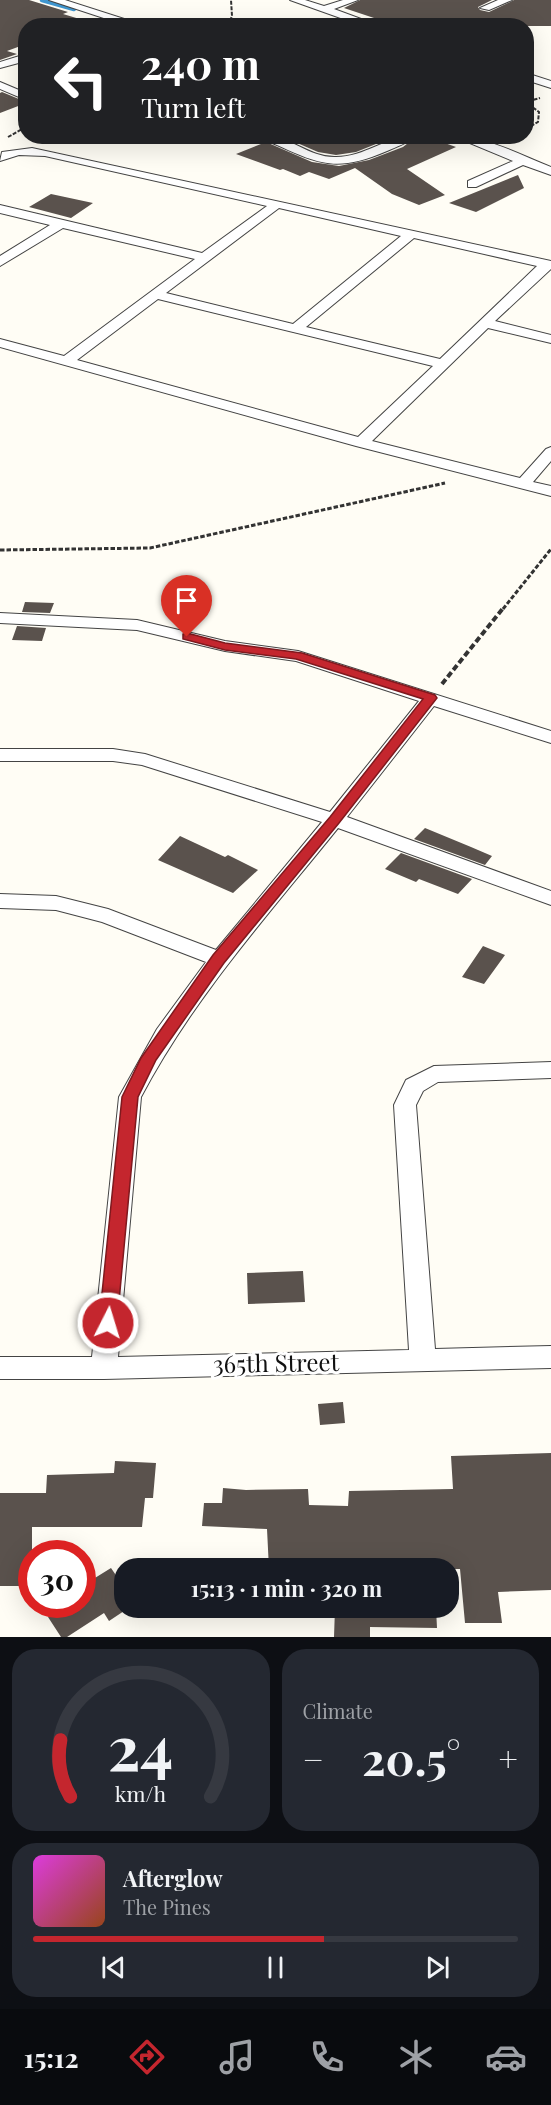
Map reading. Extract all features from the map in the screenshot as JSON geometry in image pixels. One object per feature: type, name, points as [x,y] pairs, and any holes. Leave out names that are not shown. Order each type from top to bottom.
[{"type":"street","points":[[54,0],[114,18]]},
{"type":"street","points":[[295,0],[351,18]]},
{"type":"street","points":[[325,9],[352,0]]},
{"type":"street","points":[[485,8],[507,0]]},
{"type":"street","points":[[0,65],[18,59]]},
{"type":"street","points":[[534,79],[551,84]]},
{"type":"street","points":[[0,85],[18,93]]},
{"type":"street","points":[[284,144],[323,160],[334,161],[348,160],[389,144]]},
{"type":"street","points":[[480,144],[551,171]]},
{"type":"street","points":[[0,157],[18,151],[51,154],[549,264]]},
{"type":"street","points":[[472,184],[524,160]]},
{"type":"street","points":[[67,362],[277,204]]},
{"type":"street","points":[[0,209],[206,258]]},
{"type":"street","points":[[0,262],[62,223]]},
{"type":"street","points":[[296,329],[411,234]]},
{"type":"street","points":[[361,443],[441,364],[549,264]]},
{"type":"street","points":[[158,295],[441,364]]},
{"type":"street","points":[[485,323],[551,339]]},
{"type":"street","points":[[0,344],[361,443],[551,491]]},
{"type":"street","points":[[524,484],[551,452]]},
{"type":"street","points":[[0,618],[137,625],[225,646],[298,656],[551,737]]},
{"type":"street","points":[[104,1368],[130,1097],[149,1058],[219,959],[431,698]]},
{"type":"street","points":[[0,755],[113,755],[145,760],[334,820],[551,898]]},
{"type":"street","points":[[0,901],[56,903],[108,916],[219,959]]},
{"type":"street","points":[[423,1360],[405,1104],[409,1094],[414,1086],[434,1074],[551,1070]]},
{"type":"street","name":"365th Street","points":[[0,1368],[104,1368],[551,1357]]},
{"type":"path","points":[[231,0],[231,18]]},
{"type":"path","points":[[534,100],[540,99]]},
{"type":"path","points":[[534,108],[539,112],[538,122],[534,124]]},
{"type":"path","points":[[0,550],[150,548],[447,482]]},
{"type":"path","points":[[431,698],[551,549]]},
{"type":"building","points":[[0,0],[29,0],[68,12],[63,14],[76,18],[18,18],[18,47],[7,51],[17,54],[0,60]]},
{"type":"building","points":[[360,0],[492,0],[478,7],[480,10],[489,12],[514,0],[551,0],[551,26],[534,26],[534,18],[374,18],[344,8]]},
{"type":"building","points":[[0,93],[18,99],[18,106],[0,113]]},
{"type":"building","points":[[261,144],[271,144],[312,162],[339,166],[369,160],[407,144],[448,144],[456,147],[407,169],[445,195],[419,205],[392,194],[355,168],[329,179],[309,172],[300,176],[236,154]]},
{"type":"building","points":[[300,144],[376,144],[356,152],[336,155],[318,152]]},
{"type":"building","points":[[518,175],[524,188],[476,212],[449,203]]},
{"type":"building","points":[[51,194],[93,203],[71,218],[29,207]]},
{"type":"building","points":[[25,602],[54,603],[50,613],[22,612]]},
{"type":"building","points":[[17,626],[46,628],[42,641],[12,640]]},
{"type":"building","points":[[425,828],[492,856],[485,865],[414,839]]},
{"type":"building","points":[[180,836],[258,870],[233,893],[158,860]]},
{"type":"building","points":[[401,853],[472,879],[458,894],[419,879],[416,882],[385,869]]},
{"type":"building","points":[[483,946],[505,955],[484,984],[462,977]]},
{"type":"building","points":[[303,1271],[305,1302],[248,1304],[247,1273]]},
{"type":"building","points":[[343,1402],[345,1423],[320,1425],[318,1404]]},
{"type":"building","points":[[551,1453],[551,1590],[498,1592],[502,1623],[465,1623],[459,1558],[268,1558],[267,1529],[202,1526],[204,1503],[222,1503],[223,1488],[308,1489],[309,1505],[348,1506],[349,1491],[453,1489],[451,1456]]},
{"type":"building","points":[[115,1461],[156,1463],[153,1498],[145,1498],[142,1527],[32,1527],[32,1540],[18,1540],[18,1586],[0,1586],[0,1493],[46,1493],[47,1475],[114,1473]]},
{"type":"building","points":[[111,1568],[114,1572],[114,1618],[109,1621],[104,1613],[67,1637],[61,1637],[49,1618],[96,1618],[96,1577]]},
{"type":"building","points":[[335,1618],[436,1618],[437,1628],[370,1627],[370,1637],[334,1637]]},
{"type":"waterway","points":[[42,0],[74,9]]},
{"type":"route","points":[[108,1323],[130,1097],[149,1058],[219,959],[431,698],[298,656],[225,646],[187,637]]}]
